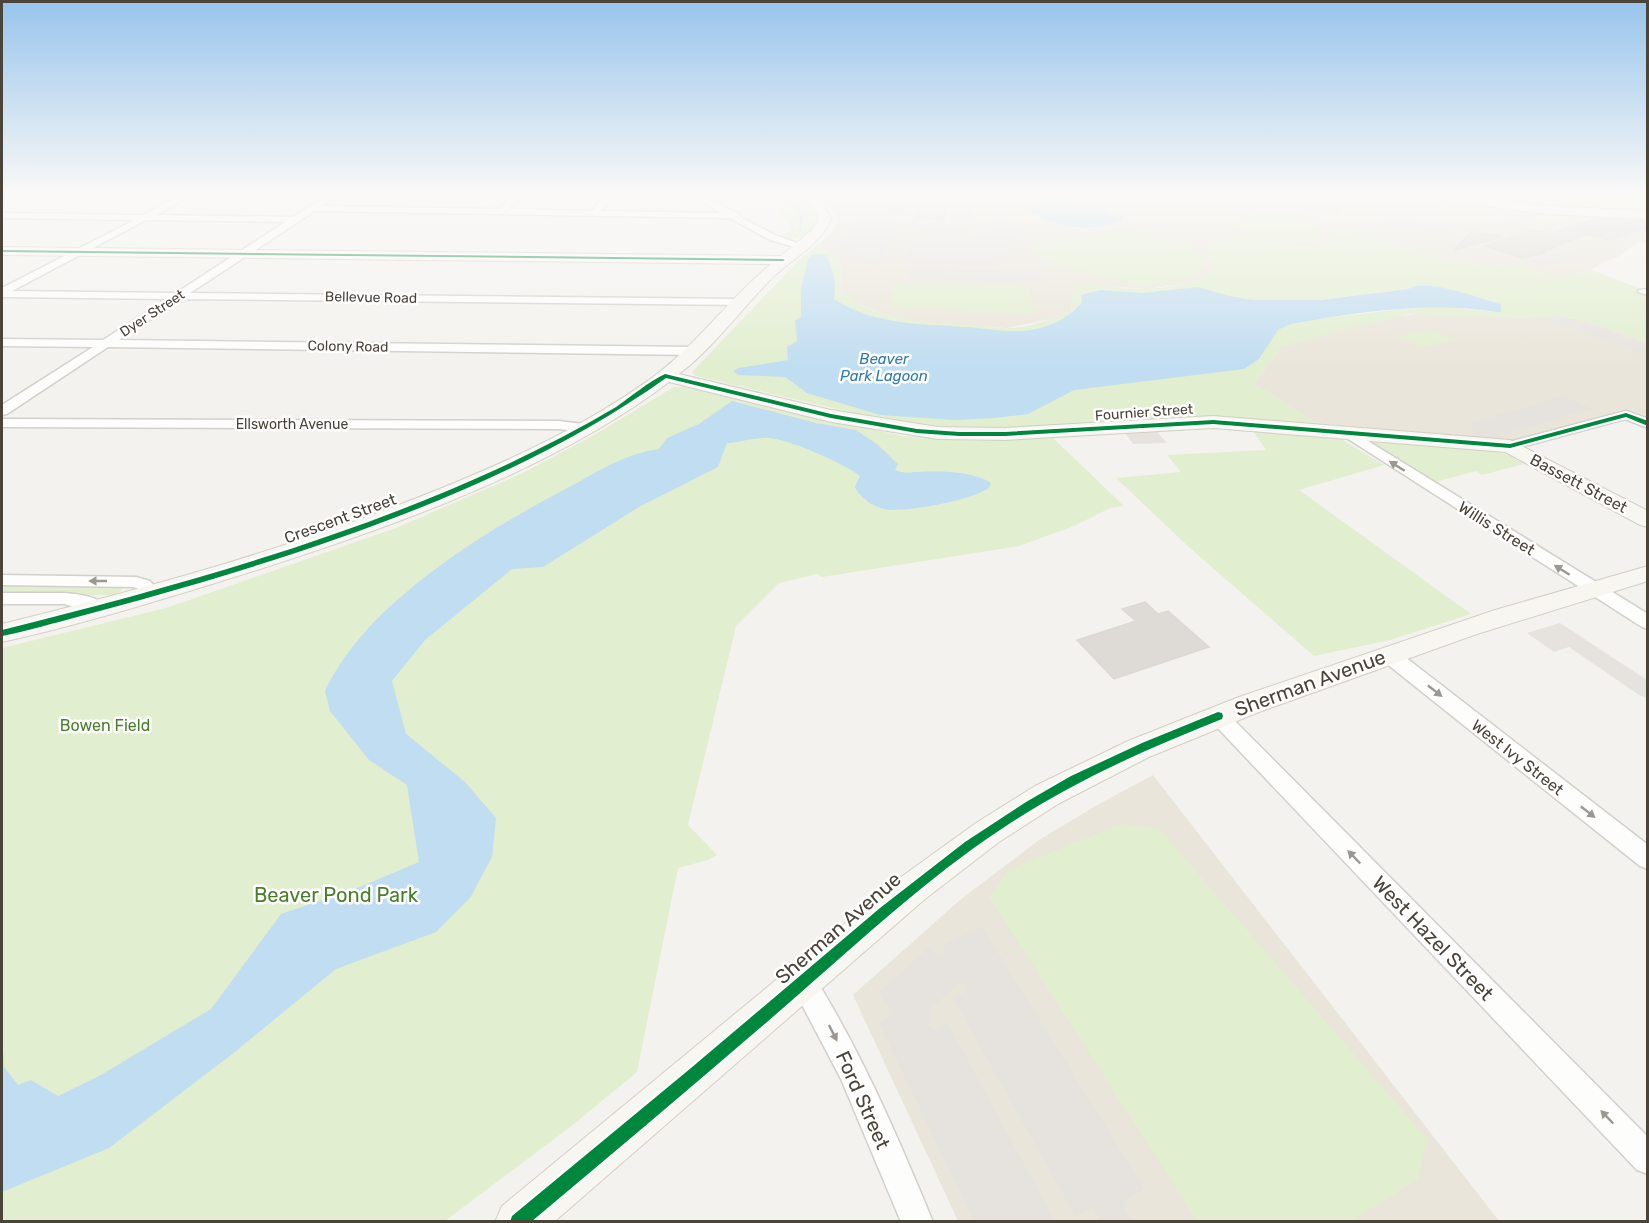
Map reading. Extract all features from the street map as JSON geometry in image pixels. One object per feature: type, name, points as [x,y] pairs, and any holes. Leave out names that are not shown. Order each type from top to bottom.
[{"type":"main road","name":"Crescent Street","points":[[2,633],[152,594],[254,564],[385,519],[529,457],[583,428],[665,376],[694,351],[791,253]]},
{"type":"main road","name":"Fournier Street","points":[[665,376],[831,416],[938,433],[1005,435],[1202,422],[1510,446]]},
{"type":"main road","name":"Bassett Street","points":[[1510,446],[1647,520]]},
{"type":"main road","name":"Sherman Avenue","points":[[518,1221],[913,888],[961,851],[1028,806],[1146,745],[1218,717],[1389,655],[1591,588],[1647,573]]},
{"type":"street","points":[[2,293],[75,253]]},
{"type":"street","name":"Dyer Street","points":[[2,411],[244,253]]},
{"type":"street","name":"Bellevue Road","points":[[2,293],[741,302]]},
{"type":"street","name":"Colony Road","points":[[2,342],[694,351]]},
{"type":"street","name":"Fournier Street","points":[[1510,446],[1626,415],[1647,424]]},
{"type":"street","name":"Ellsworth Avenue","points":[[2,423],[559,425],[583,428]]},
{"type":"street","name":"Willis Street","points":[[1347,432],[1647,623]]},
{"type":"street","points":[[2,580],[136,582],[144,585],[152,594]]},
{"type":"street","points":[[2,599],[72,599],[86,601],[99,608]]},
{"type":"street","name":"West Ivy Street","points":[[1389,655],[1647,859]]},
{"type":"street","name":"West Hazel Street","points":[[1218,717],[1647,1159]]},
{"type":"street","name":"Ford Street","points":[[803,982],[837,1042],[917,1221]]},
{"type":"shaded area","points":[[829,253],[1220,253],[1216,268],[1187,283],[1146,289],[1075,284],[1071,310],[1051,319],[1008,328],[908,321],[878,312],[855,302],[841,291],[842,269]]},
{"type":"shaded area","points":[[885,253],[879,266],[869,265],[849,254]]},
{"type":"shaded area","points":[[907,253],[1008,253],[995,266],[929,264],[918,266],[901,261]]},
{"type":"shaded area","points":[[1423,253],[1623,253],[1601,263],[1592,270],[1555,279],[1520,266],[1480,265]]},
{"type":"shaded area","points":[[1558,253],[1580,258],[1539,268],[1523,261]]},
{"type":"shaded area","points":[[908,268],[1039,272],[1042,283],[908,279]]},
{"type":"shaded area","points":[[1426,313],[1512,318],[1560,316],[1587,321],[1647,342],[1647,420],[1623,410],[1514,441],[1316,423],[1254,384],[1282,346],[1391,317]]},
{"type":"shaded area","points":[[1554,316],[1570,319],[1590,327],[1596,325],[1627,338],[1623,339],[1625,340],[1631,339],[1647,346],[1647,357],[1640,354],[1645,353],[1637,353],[1612,343],[1616,341],[1608,342],[1576,329],[1581,327],[1561,326],[1548,320]]},
{"type":"shaded area","points":[[1564,396],[1592,409],[1505,434],[1493,430],[1506,438],[1468,438],[1474,435],[1471,425],[1473,422]]},
{"type":"shaded area","points":[[1157,432],[1167,443],[1133,444],[1125,433]]},
{"type":"shaded area","points":[[1560,623],[1647,680],[1647,698],[1639,695],[1569,647],[1554,652],[1527,633]]},
{"type":"shaded area","points":[[1153,775],[1499,1221],[958,1221],[853,995],[960,900],[1039,840]]},
{"type":"shaded area","points":[[982,927],[1145,1189],[1127,1199],[1125,1203],[1125,1211],[1133,1221],[1099,1221],[1092,1208],[1075,1216],[953,998],[967,991],[965,984],[959,983],[931,1009],[928,1025],[935,1029],[948,1023],[1055,1221],[974,1221],[878,1022],[889,1017],[893,1011],[878,994],[929,947],[936,955],[941,956],[944,954],[944,944]]},
{"type":"green space","points":[[808,253],[836,255],[837,262],[842,269],[841,291],[872,310],[923,322],[1005,328],[1033,324],[1071,310],[1075,284],[1159,288],[1195,280],[1216,268],[1206,253],[1424,253],[1480,265],[1520,266],[1555,279],[1592,270],[1647,291],[1647,342],[1587,321],[1562,316],[1512,318],[1408,314],[1282,346],[1254,384],[1316,423],[1211,416],[1020,427],[946,427],[854,413],[696,376],[692,372]],"holes":[[[1433,286],[1480,299],[1496,312],[1445,307],[1401,309],[1325,318],[1291,324],[1278,330],[1316,300],[1413,287]]]},
{"type":"green space","points":[[1035,253],[1196,253],[1204,259],[1202,270],[1189,278],[1143,286],[1065,267]]},
{"type":"green space","points":[[894,282],[1029,287],[1034,314],[891,308]]},
{"type":"green space","points":[[1430,329],[1456,340],[1422,347],[1397,336]]},
{"type":"green space","name":"Beaver Pond Park","points":[[674,387],[684,387],[902,436],[972,441],[1053,438],[1124,506],[1110,508],[1074,526],[1019,546],[822,577],[817,574],[779,583],[736,626],[688,825],[717,855],[708,860],[678,868],[637,1072],[574,1124],[445,1221],[2,1221],[2,648],[166,608],[396,528],[523,473],[596,434]]},
{"type":"green space","points":[[1253,431],[1341,439],[1384,465],[1299,490],[1471,614],[1390,640],[1314,656],[1191,549],[1116,478],[1181,472],[1167,455],[1266,450]]},
{"type":"green space","points":[[1373,442],[1493,451],[1508,455],[1524,464],[1482,475],[1476,471],[1435,482],[1374,444]]},
{"type":"green space","points":[[7,585],[121,586],[123,588],[113,595],[2,594],[2,587]]},
{"type":"green space","points":[[1121,824],[1159,828],[1427,1139],[1418,1179],[1352,1221],[1197,1221],[989,897],[1008,870]]},
{"type":"water","name":"Beaver Park Lagoon","points":[[811,255],[826,255],[831,266],[834,277],[834,299],[865,314],[915,324],[1007,331],[1031,330],[1053,324],[1066,317],[1082,302],[1081,295],[1101,290],[1143,293],[1198,287],[1252,300],[1320,300],[1428,286],[1453,290],[1501,304],[1501,312],[1445,308],[1394,309],[1291,324],[1278,330],[1259,359],[1244,369],[1074,390],[1028,414],[956,420],[880,415],[807,393],[785,377],[738,375],[733,371],[788,360],[787,347],[797,341],[795,320],[801,317],[801,289],[808,259]]},
{"type":"water","points":[[732,401],[816,423],[856,430],[878,445],[898,464],[895,470],[898,471],[956,473],[975,476],[991,483],[989,488],[957,500],[903,510],[887,510],[861,496],[855,487],[860,476],[816,453],[778,439],[759,438],[727,443],[718,467],[639,507],[543,567],[512,569],[425,640],[392,681],[406,734],[465,782],[496,818],[492,857],[470,898],[436,932],[336,969],[231,1055],[109,1148],[2,1192],[2,1033],[4,1067],[18,1085],[31,1080],[58,1096],[101,1075],[211,1009],[281,914],[360,887],[419,862],[407,785],[369,760],[330,711],[325,691],[340,664],[369,628],[422,580],[486,535],[605,467],[637,454],[659,449],[667,438],[699,424]]},
{"type":"building","points":[[1507,253],[1545,253],[1522,258]]},
{"type":"building","points":[[1145,602],[1158,614],[1168,611],[1209,647],[1114,679],[1077,640],[1136,621],[1122,609]]},
{"type":"cycle path","points":[[182,253],[783,260]]},
{"type":"cycle path","points":[[2,633],[240,568],[414,507],[496,472],[571,435],[619,407],[665,376],[831,416],[917,431],[959,434],[1005,434],[1213,422],[1510,446],[1626,415],[1648,424]]},
{"type":"cycle path","points":[[518,1222],[884,912],[969,845],[999,824],[1075,779],[1218,716]]},
{"type":"park label","name":"Bowen Field","points":[[105,725]]}]
